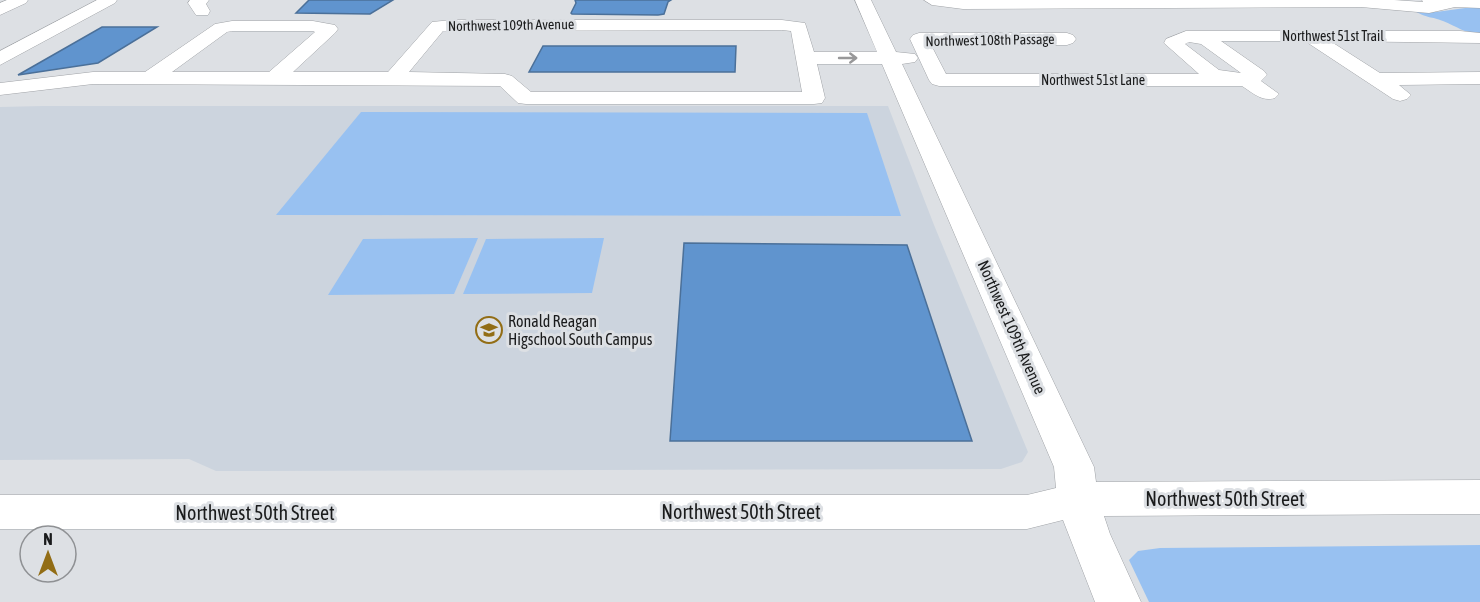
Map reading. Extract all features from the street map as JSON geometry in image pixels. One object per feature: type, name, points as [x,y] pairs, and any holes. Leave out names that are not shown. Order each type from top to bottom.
[{"type":"street","points":[[0,10],[20,0]]},
{"type":"street","points":[[0,59],[109,0]]},
{"type":"street","name":"Northwest 109th Avenue","points":[[863,0],[1074,467],[1078,499],[1088,534],[1118,602]]},
{"type":"street","points":[[1361,2],[1386,0]]},
{"type":"street","points":[[1423,0],[1480,3]]},
{"type":"street","points":[[933,1],[963,4],[1293,1],[1361,2],[1429,8],[1451,3]]},
{"type":"street","points":[[1052,19],[1067,39],[1107,80]]},
{"type":"street","name":"Northwest 109th Avenue","points":[[782,25],[799,27],[814,98],[526,98],[505,80],[394,78],[438,26],[782,25]]},
{"type":"street","points":[[150,78],[220,28],[313,26],[329,29],[273,78]]},
{"type":"street","name":"Northwest 51st Trail","points":[[1246,80],[1213,75],[1173,43],[1186,36],[1460,36],[1480,38]]},
{"type":"street","points":[[1309,36],[1400,95]]},
{"type":"street","name":"Northwest 108th Passage","points":[[939,80],[919,39],[1067,39]]},
{"type":"street","points":[[807,58],[928,58]]},
{"type":"street","points":[[0,97],[93,78],[394,78]]},
{"type":"street","points":[[1373,79],[1480,78]]},
{"type":"street","name":"Northwest 51st Lane","points":[[939,80],[1246,80]]},
{"type":"street","points":[[1246,80],[1268,94]]},
{"type":"street","points":[[0,89],[72,82]]},
{"type":"street","name":"Northwest 50th Street","points":[[0,512],[1027,512],[1078,499],[1480,497]]},
{"type":"shaded area","points":[[309,0],[393,0],[370,14],[296,13]]},
{"type":"shaded area","points":[[575,0],[671,0],[664,14],[658,15],[572,14]]},
{"type":"shaded area","points":[[1480,6],[1480,34],[1466,31],[1415,11],[1436,12]]},
{"type":"shaded area","points":[[102,27],[157,27],[98,63],[18,75]]},
{"type":"shaded area","points":[[543,46],[736,46],[735,72],[529,72]]},
{"type":"shaded area","name":"Ronald Reagan Higschool South Campus","points":[[888,106],[934,225],[1028,452],[1022,462],[1001,469],[216,471],[189,459],[0,460],[0,107]]},
{"type":"shaded area","points":[[361,112],[867,113],[901,216],[276,215]]},
{"type":"shaded area","points":[[478,238],[454,294],[328,295],[363,239]]},
{"type":"shaded area","points":[[604,238],[592,293],[463,294],[486,239]]},
{"type":"shaded area","points":[[684,243],[907,245],[972,441],[670,441]]},
{"type":"shaded area","points":[[1480,545],[1480,602],[1149,602],[1129,560],[1138,551],[1160,548]]},
{"type":"place","name":"Ronald Reagan Higschool South Campus","points":[[489,330]]}]
